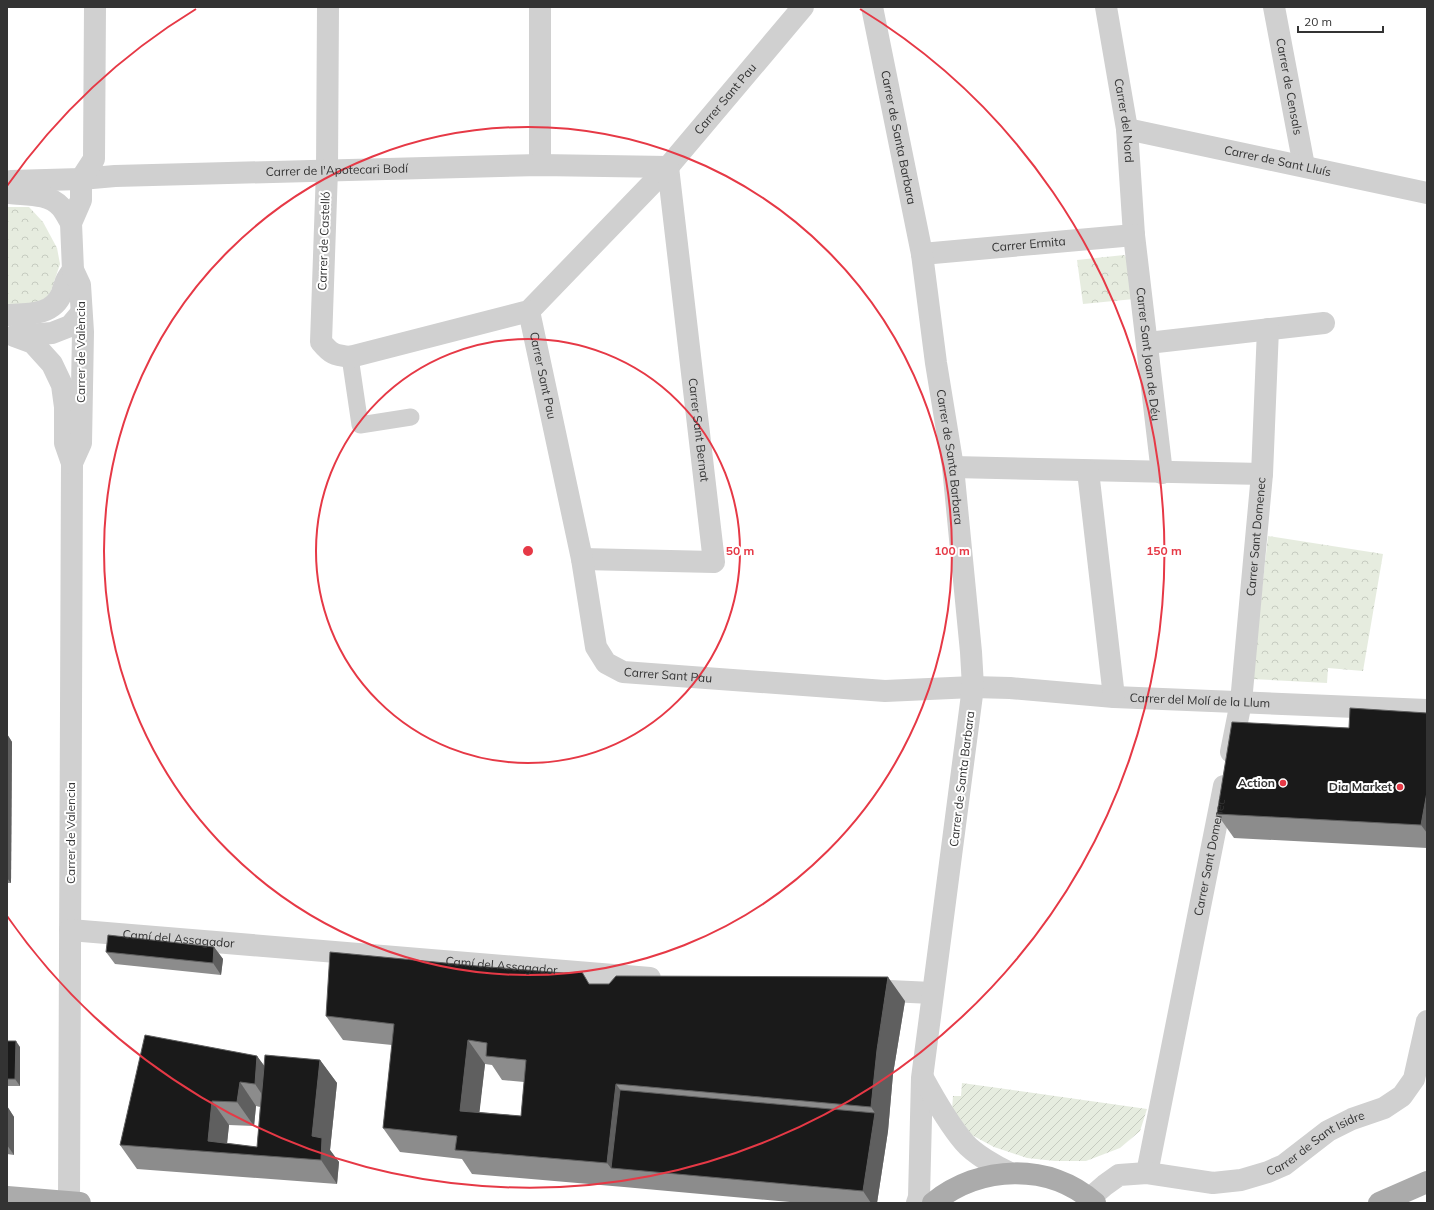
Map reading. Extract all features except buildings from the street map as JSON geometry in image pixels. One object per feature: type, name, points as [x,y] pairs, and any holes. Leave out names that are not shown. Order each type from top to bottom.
[{"type":"main road","points":[[933,1203],[944,1194],[965,1183],[987,1176],[1010,1173],[1032,1174],[1052,1179],[1072,1187],[1092,1201]]},
{"type":"main road","points":[[1379,1203],[1427,1182]]},
{"type":"main road","points":[[1404,1203],[1427,1191]]},
{"type":"main road","points":[[7,1197],[75,1203]]},
{"type":"street","points":[[81,179],[94,159],[95,7]]},
{"type":"street","name":"Carrer de Castelló","points":[[328,7],[326,170],[320,342],[340,354]]},
{"type":"street","points":[[540,7],[540,165]]},
{"type":"street","name":"Carrer Sant Pau","points":[[804,7],[668,167],[529,311],[582,559],[596,647],[606,663],[623,672],[885,691],[973,687]]},
{"type":"street","name":"Carrer de Santa Barbara","points":[[872,7],[922,254],[936,363],[953,467],[973,687],[944,919],[932,993],[922,1078],[919,1197],[917,1203]]},
{"type":"street","name":"Carrer del Nord","points":[[1106,7],[1128,129],[1134,235]]},
{"type":"street","name":"Carrer de Censals","points":[[1274,7],[1304,166]]},
{"type":"street","name":"Carrer de Sant Lluís","points":[[1128,129],[1427,192]]},
{"type":"street","name":"Carrer de l'Apotecari Bodí","points":[[7,184],[11,181],[81,179],[116,176],[326,170],[540,165],[668,167]]},
{"type":"street","name":"Carrer Sant Bernat","points":[[582,559],[714,562],[668,167]]},
{"type":"street","name":"Carrer de València","points":[[72,463],[81,443],[83,332],[80,285],[73,270],[71,223],[81,200],[81,179]]},
{"type":"street","points":[[7,191],[10,193],[39,195],[54,202],[60,206],[71,223]]},
{"type":"street","name":"Carrer Ermita","points":[[922,254],[1134,235]]},
{"type":"street","name":"Carrer Sant Joan de Déu","points":[[1134,235],[1148,343],[1162,473]]},
{"type":"street","points":[[7,315],[32,314],[42,312],[50,308],[62,294],[65,282],[73,270]]},
{"type":"street","points":[[411,418],[360,425],[340,354],[529,311]]},
{"type":"street","points":[[18,338],[52,333],[70,326],[81,313]]},
{"type":"street","points":[[1148,343],[1324,323]]},
{"type":"street","name":"Carrer Sant Domenec","points":[[1147,1173],[1240,702],[1262,474],[1268,329]]},
{"type":"street","points":[[18,338],[52,364],[62,385],[66,407],[65,443],[72,463]]},
{"type":"street","name":"Carrer de Valencia","points":[[72,463],[70,930],[75,1203]]},
{"type":"street","points":[[953,467],[1162,473],[1262,474]]},
{"type":"street","points":[[1088,471],[1114,697]]},
{"type":"street","name":"Carrer del Molí de la Llum","points":[[973,687],[1010,688],[1114,697],[1427,710]]},
{"type":"street","name":"Camí del Assagador","points":[[70,930],[616,976],[671,979]]},
{"type":"street","points":[[845,988],[932,993]]},
{"type":"street","name":"Carrer de Sant Isidre","points":[[1147,1173],[1213,1183],[1241,1180],[1268,1172],[1284,1165],[1328,1131],[1352,1119],[1384,1108],[1402,1096],[1414,1079],[1427,1021]]},
{"type":"street","points":[[922,1078],[943,1113],[965,1144],[996,1167],[1010,1173]]},
{"type":"street","points":[[1092,1201],[1105,1185],[1119,1175],[1147,1173]]},
{"type":"green space","points":[[7,207],[29,207],[43,222],[57,248],[60,264],[50,294],[40,303],[7,305]]},
{"type":"green space","points":[[1124,255],[1129,260],[1134,299],[1083,304],[1077,260]]},
{"type":"green space","points":[[1268,536],[1383,554],[1363,671],[1328,668],[1327,683],[1252,679]]},
{"type":"green space","points":[[962,1083],[1147,1109],[1140,1131],[1120,1148],[1086,1161],[1055,1161],[1027,1158],[994,1147],[968,1133],[952,1110],[953,1096],[961,1096]]},
{"type":"place","name":"Action","points":[[1283,783]]},
{"type":"place","name":"Dia Market","points":[[1400,787]]}]
